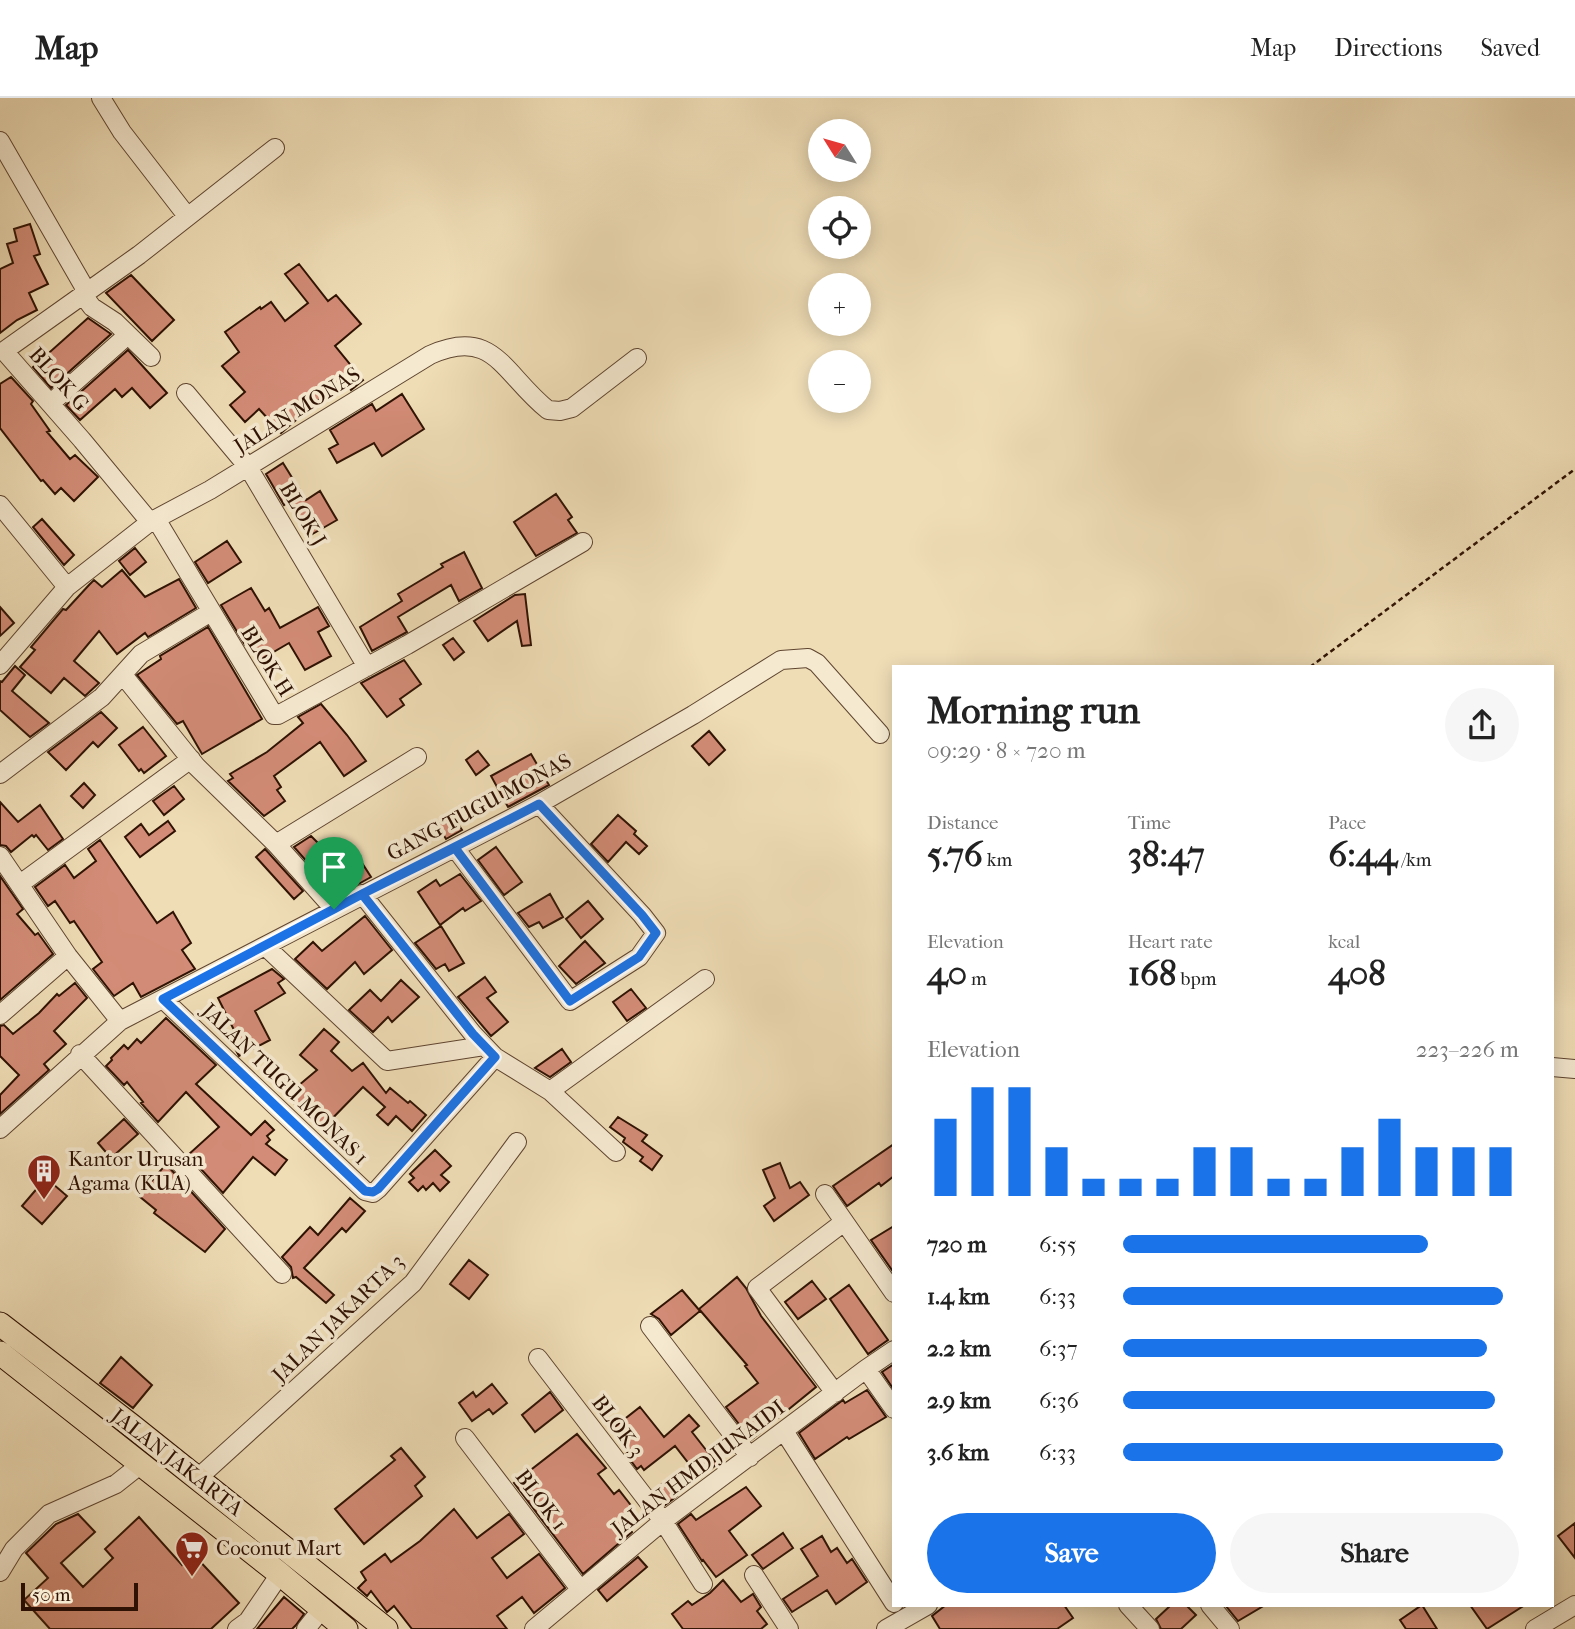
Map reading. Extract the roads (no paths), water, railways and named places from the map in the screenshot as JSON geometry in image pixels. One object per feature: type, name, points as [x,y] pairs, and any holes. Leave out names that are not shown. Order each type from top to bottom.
[{"type":"main road","name":"JALAN JAKARTA","points":[[0,1324],[386,1629]]},
{"type":"main road","name":"JALAN JAKARTA","points":[[0,1353],[346,1629]]},
{"type":"street","points":[[101,98],[122,132],[187,216]]},
{"type":"street","points":[[0,141],[92,307],[115,322],[151,356]]},
{"type":"street","name":"BLOK G","points":[[211,612],[153,521],[2,349],[85,293],[275,148]]},
{"type":"street","points":[[51,403],[121,341]]},
{"type":"street","name":"JALAN MONAS","points":[[0,665],[67,587],[153,521],[248,467],[430,355],[463,345],[476,346],[489,352],[536,401],[548,410],[560,411],[572,408],[637,358]]},
{"type":"street","name":"BLOK J","points":[[186,393],[248,467],[367,667]]},
{"type":"street","points":[[0,505],[67,587]]},
{"type":"street","points":[[367,667],[583,542]]},
{"type":"street","points":[[0,774],[102,697],[141,654],[211,612]]},
{"type":"street","name":"BLOK H","points":[[211,612],[274,715],[367,667]]},
{"type":"street","name":"GANG TUGU MONAS","points":[[0,1129],[120,1020],[539,804],[693,715],[781,660],[808,658],[817,663],[880,734]]},
{"type":"street","points":[[123,675],[191,759],[276,844],[334,909]]},
{"type":"street","points":[[276,844],[417,757]]},
{"type":"street","points":[[20,884],[191,759]]},
{"type":"street","points":[[455,848],[570,1001],[639,957],[656,933],[539,804]]},
{"type":"street","points":[[0,856],[68,956],[120,1020]]},
{"type":"street","points":[[362,894],[489,1051],[550,1091],[616,1152]]},
{"type":"street","points":[[265,946],[387,1061],[489,1051]]},
{"type":"street","points":[[0,1015],[68,956]]},
{"type":"street","points":[[550,1091],[705,979]]},
{"type":"street","name":"JALAN TUGU MONAS 1","points":[[163,999],[365,1191],[373,1192],[378,1189],[489,1051]]},
{"type":"street","points":[[80,1054],[282,1273]]},
{"type":"street","points":[[1554,1067],[1575,1069]]},
{"type":"street","name":"JALAN JAKARTA 3","points":[[198,1478],[413,1283],[517,1142]]},
{"type":"street","points":[[825,1194],[892,1290]]},
{"type":"street","points":[[835,1393],[757,1288],[844,1222]]},
{"type":"street","points":[[650,1326],[750,1457]]},
{"type":"street","name":"JALAN HMD JUNAIDI","points":[[534,1629],[663,1521],[892,1351]]},
{"type":"street","name":"BLOK 3","points":[[538,1358],[663,1521],[703,1584]]},
{"type":"street","points":[[866,1368],[892,1406]]},
{"type":"street","points":[[784,1431],[892,1600]]},
{"type":"street","name":"BLOK 1","points":[[465,1438],[580,1589]]},
{"type":"street","points":[[0,1572],[14,1549],[49,1514],[116,1484],[140,1465]]},
{"type":"street","points":[[237,1629],[248,1621],[280,1574]]},
{"type":"street","points":[[754,1575],[789,1629]]},
{"type":"street","points":[[1535,1629],[1575,1605]]},
{"type":"street","points":[[1130,1607],[1150,1629]]},
{"type":"street","points":[[1212,1607],[1230,1629]]},
{"type":"street","points":[[886,1629],[898,1609]]},
{"type":"street","points":[[306,1629],[321,1610]]},
{"type":"place","name":"Kantor Urusan Agama (KUA)","points":[[44,1201]]},
{"type":"place","name":"Coconut Mart","points":[[192,1578]]}]
